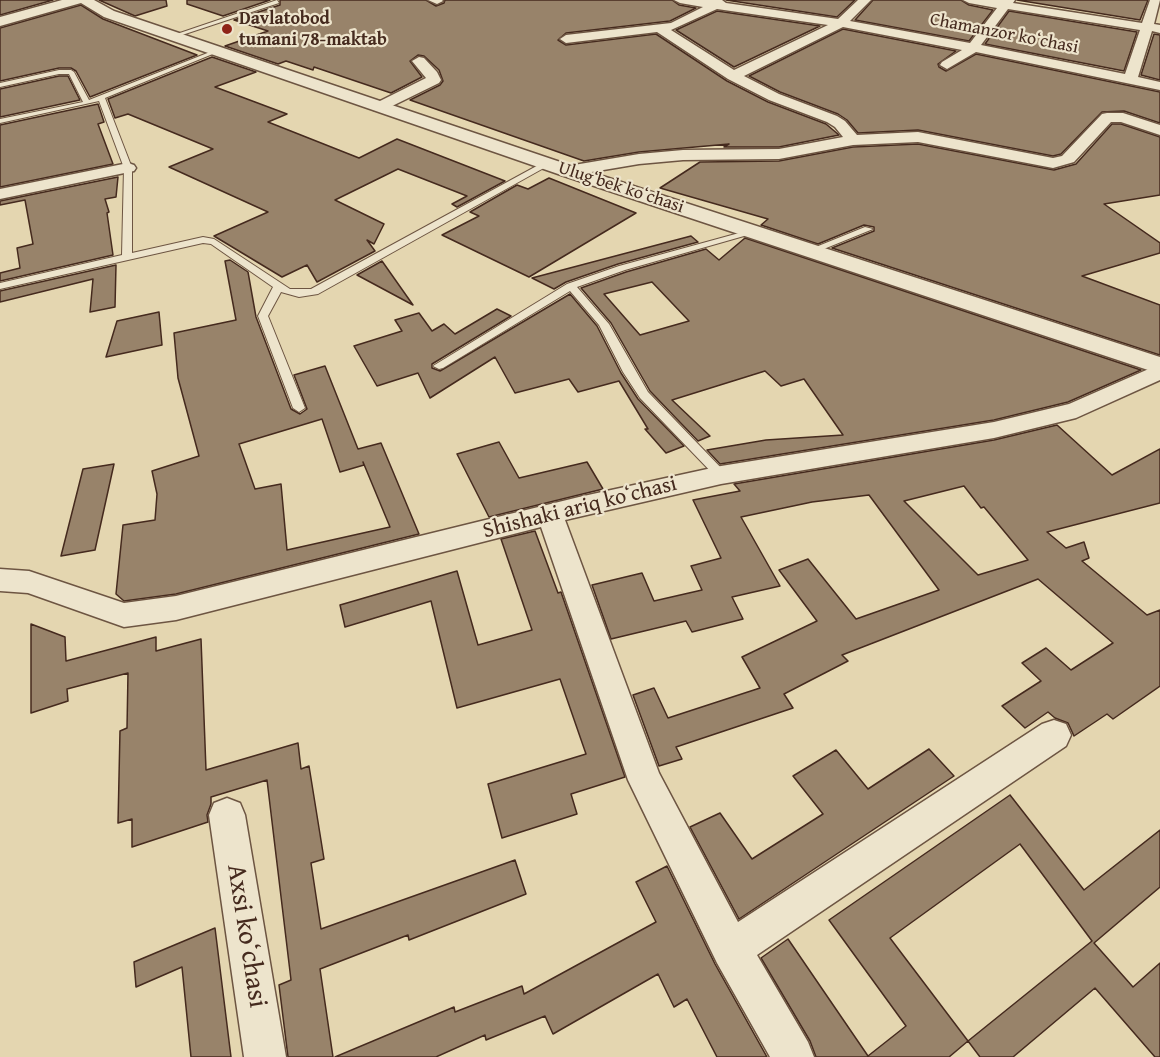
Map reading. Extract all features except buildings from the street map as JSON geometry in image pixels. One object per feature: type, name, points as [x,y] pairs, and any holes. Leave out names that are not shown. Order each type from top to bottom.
[{"type":"street","points":[[0,22],[78,0]]},
{"type":"street","name":"Ulugʻbek koʻchasi","points":[[86,0],[101,11],[379,107],[1160,366]]},
{"type":"street","name":"Chamanzor koʻchasi","points":[[680,0],[721,2],[841,23],[1160,86]]},
{"type":"street","points":[[733,76],[841,23],[865,0]]},
{"type":"street","points":[[969,0],[1007,3],[1160,29]]},
{"type":"street","points":[[1130,79],[1156,0]]},
{"type":"street","points":[[566,39],[682,24],[721,2]]},
{"type":"street","points":[[947,65],[974,48],[1007,3]]},
{"type":"street","points":[[660,28],[733,76],[774,97],[832,119],[840,124],[853,140]]},
{"type":"street","points":[[379,107],[434,80],[419,61]]},
{"type":"street","points":[[568,171],[639,159],[683,155],[779,154],[853,140],[918,137],[1053,164],[1068,159],[1107,117],[1123,118],[1160,130]]},
{"type":"street","points":[[0,194],[128,168]]},
{"type":"street","name":"Shishaki ariq koʻchasi","points":[[0,580],[28,582],[124,615],[176,608],[721,475],[994,430],[1076,410],[1160,372]]},
{"type":"street","points":[[550,515],[645,780],[731,949],[794,1057]]},
{"type":"street","points":[[731,949],[1054,735]]},
{"type":"street","name":"Axsi koʻchasi","points":[[227,815],[265,1057]]},
{"type":"lane","points":[[174,36],[277,2]]},
{"type":"lane","points":[[0,121],[87,103],[217,51]]},
{"type":"lane","points":[[0,85],[59,72],[71,72],[87,103]]},
{"type":"lane","points":[[101,97],[128,168],[127,256]]},
{"type":"lane","points":[[0,286],[189,241],[203,240],[214,242],[287,292],[299,294],[314,292],[547,164]]},
{"type":"lane","points":[[811,251],[868,229]]},
{"type":"lane","points":[[439,366],[571,286],[622,268],[753,232]]},
{"type":"lane","points":[[279,286],[263,316],[299,408]]},
{"type":"lane","points":[[571,286],[604,324],[644,395],[721,475]]},
{"type":"place","name":"Davlatobod tumani 78-maktab","points":[[227,29]]}]
